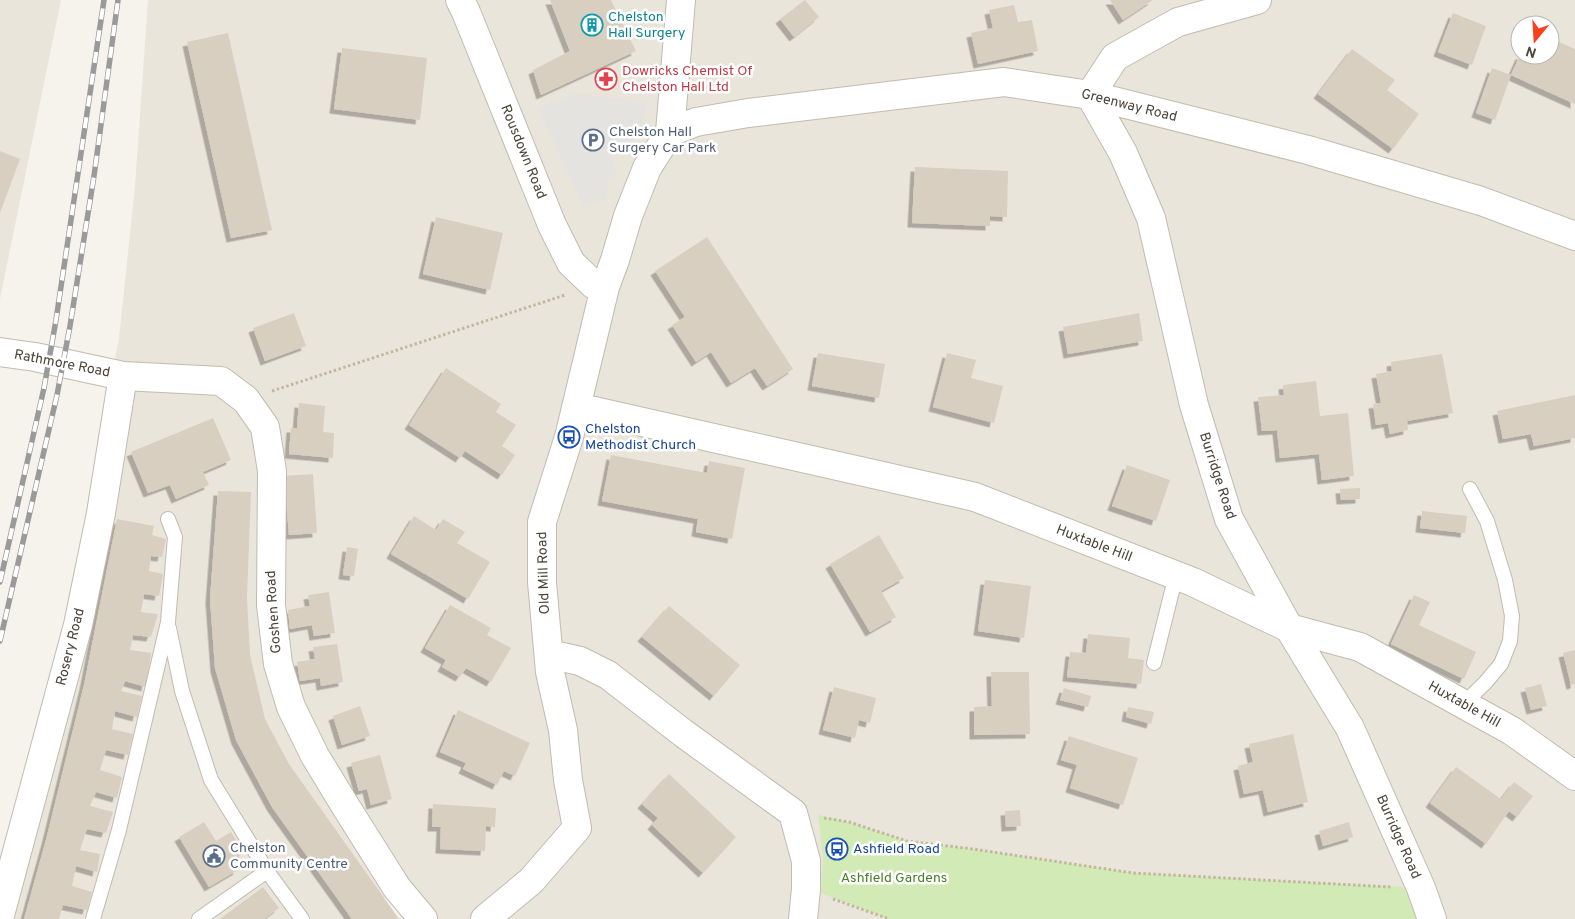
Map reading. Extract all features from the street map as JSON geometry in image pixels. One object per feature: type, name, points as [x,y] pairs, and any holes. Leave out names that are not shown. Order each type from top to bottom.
[{"type":"street","name":"Rousdown Road","points":[[460,0],[552,225],[571,263],[600,286]]},
{"type":"street","name":"Old Mill Road","points":[[495,915],[530,881],[577,828],[568,780],[563,730],[550,672],[542,582],[542,522],[576,407],[600,286],[615,260],[628,216],[647,168],[670,132],[682,0]]},
{"type":"street","points":[[1090,95],[1115,57],[1178,22],[1257,0]]},
{"type":"street","name":"Greenway Road","points":[[670,132],[696,122],[748,113],[1004,82],[1090,95],[1308,150],[1481,201],[1575,236]]},
{"type":"street","name":"Burridge Road","points":[[1090,95],[1123,153],[1151,218],[1194,405],[1229,519],[1289,628],[1350,728],[1421,888],[1432,919]]},
{"type":"street","name":"Rathmore Road","points":[[0,352],[35,357],[123,376]]},
{"type":"street","name":"Goshen Road","points":[[123,376],[222,381],[246,400],[265,426],[272,471],[270,605],[278,664],[291,707],[315,756],[346,807],[397,888],[423,919]]},
{"type":"street","name":"Rosery Road","points":[[0,915],[78,625],[101,513],[123,376]]},
{"type":"street","name":"Huxtable Hill","points":[[576,407],[975,497],[1176,575],[1289,628],[1360,647],[1512,731],[1575,776]]},
{"type":"street","points":[[549,654],[580,661],[608,674],[683,733],[793,813],[806,861],[803,919]]},
{"type":"lane","points":[[1463,704],[1501,664],[1510,641],[1512,616],[1505,580],[1487,521],[1470,488]]},
{"type":"lane","points":[[93,919],[121,820],[168,622],[175,537],[168,519]]},
{"type":"lane","points":[[1154,663],[1176,575]]},
{"type":"lane","points":[[168,622],[182,691],[211,780],[267,871],[302,919]]},
{"type":"lane","points":[[199,919],[267,871]]},
{"type":"path","points":[[246,400],[600,286]]},
{"type":"path","points":[[793,813],[849,822],[907,841],[1133,873],[1364,885]]},
{"type":"path","points":[[806,889],[888,919]]},
{"type":"shaded area","points":[[0,0],[61,0],[0,299]]},
{"type":"shaded area","points":[[148,0],[1575,0],[1575,919],[423,919],[397,888],[355,919],[0,919],[79,551],[119,338],[135,186]]},
{"type":"shaded area","name":"Chelston Hall Surgery Car Park","points":[[577,93],[647,102],[641,128],[625,151],[613,156],[617,176],[608,179],[607,199],[584,208],[538,108]]},
{"type":"green space","name":"Ashfield Gardens","points":[[818,815],[849,822],[907,841],[1133,873],[1421,888],[1432,919],[889,919],[821,893],[823,856]]},
{"type":"building","name":"Chelston Hall Surgery","points":[[550,0],[611,0],[636,51],[541,95],[533,70],[570,51]]},
{"type":"building","points":[[805,0],[819,17],[794,37],[780,19]]},
{"type":"building","points":[[1110,0],[1153,0],[1123,20]]},
{"type":"building","points":[[1014,5],[1018,22],[1032,20],[1038,51],[978,64],[971,33],[993,28],[989,10]]},
{"type":"building","points":[[1453,13],[1486,26],[1472,65],[1438,52]]},
{"type":"building","points":[[228,33],[272,230],[231,238],[187,42]]},
{"type":"building","points":[[1560,42],[1575,49],[1575,104],[1511,75],[1516,65],[1560,65]]},
{"type":"building","points":[[342,48],[427,58],[420,120],[334,109]]},
{"type":"building","points":[[1352,49],[1395,80],[1387,90],[1419,114],[1393,149],[1318,94]]},
{"type":"building","points":[[1492,68],[1511,75],[1495,120],[1476,113]]},
{"type":"building","points":[[0,151],[20,159],[0,213]]},
{"type":"building","points":[[915,167],[1008,171],[1007,217],[990,216],[990,226],[912,223]]},
{"type":"building","points":[[436,217],[503,233],[490,290],[423,274]]},
{"type":"building","points":[[707,237],[793,369],[767,386],[755,368],[731,383],[711,352],[696,362],[672,325],[685,317],[655,271]]},
{"type":"building","points":[[294,313],[306,346],[265,361],[253,328]]},
{"type":"building","points":[[1139,313],[1143,341],[1068,354],[1063,327]]},
{"type":"building","points":[[818,353],[885,364],[879,398],[812,386]]},
{"type":"building","points":[[947,353],[976,360],[971,378],[1003,386],[994,423],[933,407]]},
{"type":"building","points":[[1442,354],[1453,413],[1407,421],[1408,430],[1390,434],[1388,423],[1376,425],[1373,404],[1381,403],[1376,374],[1392,371],[1391,362]]},
{"type":"building","points":[[446,368],[501,404],[496,412],[516,425],[502,446],[515,455],[502,475],[465,451],[460,458],[409,425]]},
{"type":"building","points":[[1316,381],[1320,416],[1348,413],[1354,476],[1322,480],[1319,454],[1280,458],[1277,430],[1262,431],[1258,397],[1284,395],[1283,385]]},
{"type":"building","points":[[1575,395],[1575,438],[1534,446],[1531,434],[1503,439],[1497,411]]},
{"type":"building","points":[[299,403],[325,406],[323,432],[334,433],[333,458],[289,454],[291,428],[297,428]]},
{"type":"building","points":[[213,418],[231,460],[203,472],[209,485],[176,499],[170,485],[148,493],[131,452]]},
{"type":"building","points":[[611,455],[707,473],[709,461],[745,468],[732,539],[696,532],[698,519],[602,501]]},
{"type":"building","points":[[1127,465],[1170,480],[1156,521],[1112,506]]},
{"type":"building","points":[[313,474],[317,533],[289,535],[284,476]]},
{"type":"building","points":[[1360,488],[1360,499],[1341,500],[1340,489]]},
{"type":"building","points":[[218,491],[251,492],[247,598],[250,655],[265,719],[289,764],[399,919],[352,919],[272,807],[236,740],[215,668],[210,599]]},
{"type":"building","points":[[1422,511],[1467,516],[1465,533],[1420,528]]},
{"type":"building","points":[[414,516],[436,530],[443,519],[465,532],[457,543],[490,562],[468,599],[391,554]]},
{"type":"building","points":[[117,519],[154,526],[152,535],[166,539],[162,557],[151,556],[149,571],[163,574],[159,596],[144,594],[141,612],[158,614],[151,637],[133,635],[130,650],[151,653],[146,687],[125,681],[121,691],[142,696],[137,717],[115,711],[112,729],[133,734],[128,755],[106,750],[100,770],[122,777],[117,798],[96,792],[90,806],[113,812],[106,833],[87,829],[80,850],[100,854],[97,872],[76,866],[72,886],[92,892],[87,910],[63,905],[59,919],[24,919],[46,840],[84,685]]},
{"type":"building","points":[[879,535],[904,578],[881,591],[896,617],[870,632],[830,564]]},
{"type":"building","points":[[347,547],[358,549],[354,576],[343,575]]},
{"type":"building","points":[[985,580],[1031,586],[1024,638],[978,631]]},
{"type":"building","points":[[329,592],[335,633],[314,636],[312,625],[290,629],[288,610],[310,606],[308,595]]},
{"type":"building","points":[[1414,595],[1430,602],[1419,625],[1476,652],[1464,679],[1391,644]]},
{"type":"building","points":[[450,605],[491,628],[487,635],[511,648],[491,682],[466,668],[460,677],[442,667],[446,660],[425,648]]},
{"type":"building","points":[[669,606],[740,665],[714,696],[642,637]]},
{"type":"building","points":[[1088,634],[1130,638],[1128,658],[1144,660],[1141,684],[1067,677],[1070,652],[1086,653]]},
{"type":"building","points":[[337,644],[343,682],[321,686],[320,678],[300,681],[297,662],[315,659],[313,647]]},
{"type":"building","points":[[1575,650],[1575,684],[1571,685],[1563,653]]},
{"type":"building","points":[[991,672],[1029,672],[1030,734],[974,735],[974,707],[992,706]]},
{"type":"building","points":[[1541,684],[1547,706],[1531,710],[1525,688]]},
{"type":"building","points":[[834,687],[876,698],[870,723],[859,720],[855,738],[823,730]]},
{"type":"building","points":[[1064,688],[1091,696],[1088,707],[1060,700]]},
{"type":"building","points":[[360,706],[370,736],[342,745],[333,716]]},
{"type":"building","points":[[1128,707],[1154,712],[1151,724],[1126,717]]},
{"type":"building","points":[[458,710],[530,743],[515,776],[504,771],[497,785],[463,769],[466,763],[440,752]]},
{"type":"building","points":[[1293,734],[1308,802],[1268,812],[1263,790],[1244,794],[1238,766],[1253,762],[1249,744]]},
{"type":"building","points":[[1069,736],[1138,758],[1123,805],[1070,788],[1077,765],[1061,760]]},
{"type":"building","points":[[380,755],[392,799],[371,805],[367,789],[359,791],[351,763]]},
{"type":"building","points":[[1456,767],[1501,799],[1514,782],[1533,796],[1517,817],[1509,811],[1486,844],[1430,803]]},
{"type":"building","points":[[669,774],[736,837],[703,873],[652,825],[658,818],[642,804]]},
{"type":"building","points":[[433,804],[496,808],[495,827],[486,826],[485,851],[440,849],[441,827],[432,827]]},
{"type":"building","points":[[1020,810],[1021,826],[1006,827],[1005,811]]},
{"type":"building","name":"Chelston Community Centre","points":[[204,822],[216,841],[231,832],[244,853],[233,860],[238,870],[209,887],[179,837]]},
{"type":"building","points":[[1349,822],[1353,837],[1323,846],[1319,831]]},
{"type":"building","points":[[263,887],[279,908],[264,919],[220,919]]},
{"type":"railway","points":[[0,582],[44,388],[104,0]]},
{"type":"railway","points":[[0,641],[57,395],[70,326],[94,176],[118,0]]},
{"type":"place","name":"Chelston Hall Surgery","points":[[592,25]]},
{"type":"place","name":"Dowricks Chemist Of Chelston Hall Ltd","points":[[606,79]]},
{"type":"place","name":"Chelston Hall Surgery Car Park","points":[[593,140]]},
{"type":"place","name":"Chelston Methodist Church","points":[[569,437]]},
{"type":"place","name":"Ashfield Road","points":[[837,849]]},
{"type":"place","name":"Chelston Community Centre","points":[[214,856]]}]
